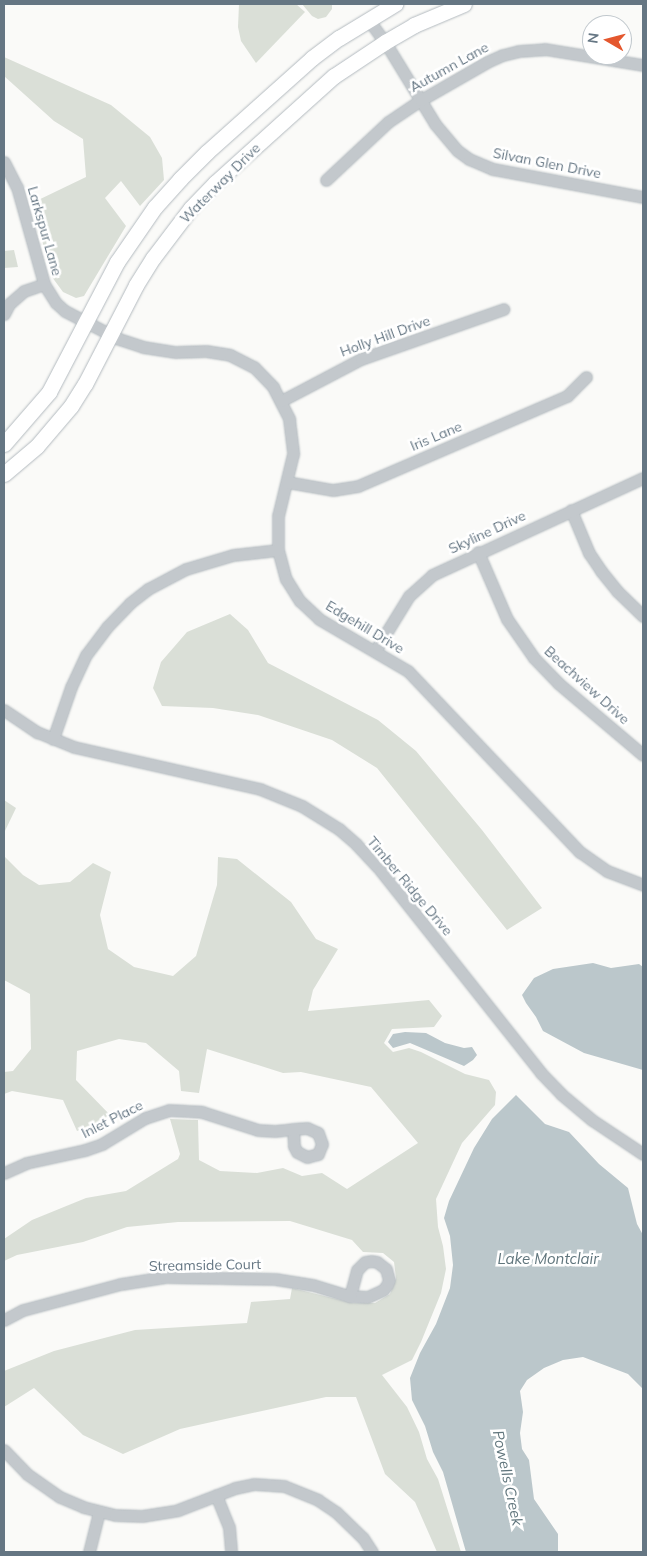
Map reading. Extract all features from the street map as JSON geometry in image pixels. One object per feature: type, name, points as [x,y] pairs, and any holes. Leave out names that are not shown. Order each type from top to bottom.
[{"type":"main road","points":[[4,444],[49,392],[103,288],[137,231],[180,179],[296,71],[339,38],[395,4]]},
{"type":"main road","name":"Waterway Drive","points":[[4,474],[37,446],[70,406],[90,376],[110,335],[153,258],[192,208],[215,183],[312,94],[385,42],[414,26],[464,4]]},
{"type":"street","name":"Silvan Glen Drive","points":[[368,19],[448,140],[464,155],[481,165],[530,177],[643,197]]},
{"type":"street","name":"Autumn Lane","points":[[326,180],[388,122],[420,100],[487,62],[519,51],[545,49],[643,65]]},
{"type":"street","name":"Larkspur Lane","points":[[4,162],[18,187],[44,284],[56,303],[86,322]]},
{"type":"street","points":[[4,314],[19,294],[44,284]]},
{"type":"street","name":"Holly Hill Drive","points":[[281,401],[362,359],[504,309]]},
{"type":"street","name":"Edgehill Drive","points":[[86,322],[110,335],[143,347],[162,350],[206,351],[230,355],[242,360],[264,376],[281,401],[289,419],[292,436],[293,454],[278,516],[278,550],[286,579],[304,605],[319,619],[375,651],[419,680],[580,852],[607,871],[643,885]]},
{"type":"street","name":"Iris Lane","points":[[287,482],[333,490],[358,486],[567,396],[586,377]]},
{"type":"street","name":"Skyline Drive","points":[[375,651],[402,606],[420,585],[442,569],[643,478]]},
{"type":"street","points":[[571,510],[579,533],[597,565],[617,591],[643,616]]},
{"type":"street","points":[[52,739],[70,687],[86,655],[106,627],[130,603],[166,578],[194,566],[233,555],[278,550]]},
{"type":"street","name":"Beachview Drive","points":[[478,552],[507,619],[534,658],[558,683],[643,755]]},
{"type":"street","name":"Timber Ridge Drive","points":[[4,710],[25,725],[52,739],[104,755],[260,789],[302,806],[338,829],[356,844],[381,871],[541,1073],[561,1094],[592,1120],[643,1154]]},
{"type":"street","name":"Inlet Place","points":[[4,1173],[26,1163],[102,1144],[145,1118],[169,1110],[202,1112],[258,1130],[275,1132],[293,1130]]},
{"type":"street","name":"Streamside Court","points":[[4,1320],[23,1310],[121,1284],[165,1278],[275,1279],[313,1285],[350,1296]]},
{"type":"street","points":[[4,1450],[27,1474],[44,1487],[65,1500],[99,1512],[134,1516],[158,1514],[198,1504],[216,1495],[254,1484],[276,1485],[298,1491],[336,1512],[363,1538],[372,1552]]},
{"type":"street","points":[[216,1495],[229,1527],[231,1552]]},
{"type":"street","points":[[88,1552],[99,1512]]},
{"type":"shaded area","points":[[239,4],[296,4],[305,12],[256,63],[241,41],[238,27]]},
{"type":"shaded area","points":[[302,4],[332,4],[332,9],[326,17],[318,19],[312,16]]},
{"type":"shaded area","points":[[4,57],[111,105],[150,137],[162,158],[164,180],[140,206],[121,181],[105,198],[126,226],[84,296],[76,298],[63,292],[52,277],[32,203],[86,177],[83,139],[54,121],[4,76]]},
{"type":"shaded area","points":[[14,250],[18,267],[4,268],[4,251]]},
{"type":"shaded area","points":[[230,614],[248,630],[268,663],[378,720],[416,751],[482,830],[542,908],[507,930],[377,768],[332,740],[258,715],[213,708],[162,706],[153,688],[161,662],[187,632]]},
{"type":"shaded area","points":[[4,800],[16,808],[4,833]]},
{"type":"shaded area","points":[[4,856],[23,875],[39,885],[70,882],[93,863],[111,872],[100,915],[108,949],[134,967],[173,976],[196,956],[217,885],[218,857],[237,859],[291,902],[316,939],[338,949],[313,990],[308,1011],[429,1000],[442,1016],[434,1027],[392,1029],[384,1043],[393,1052],[409,1048],[465,1074],[489,1080],[496,1092],[495,1105],[462,1143],[436,1199],[438,1227],[446,1269],[441,1293],[412,1360],[382,1375],[407,1407],[419,1432],[427,1459],[438,1479],[461,1552],[437,1552],[415,1502],[385,1474],[356,1397],[326,1397],[180,1429],[123,1454],[83,1435],[34,1388],[4,1407],[4,1371],[54,1351],[135,1330],[247,1323],[251,1302],[290,1299],[292,1288],[353,1303],[375,1303],[390,1294],[396,1278],[394,1262],[383,1253],[363,1252],[352,1240],[290,1221],[178,1222],[127,1227],[83,1242],[17,1255],[4,1261],[4,1239],[32,1220],[86,1198],[126,1191],[178,1159],[180,1154],[170,1119],[198,1120],[199,1160],[220,1171],[257,1173],[283,1168],[302,1176],[322,1173],[347,1189],[418,1143],[371,1087],[301,1072],[283,1073],[207,1049],[199,1093],[181,1091],[179,1071],[146,1043],[119,1039],[77,1051],[76,1080],[112,1117],[77,1131],[63,1100],[12,1091],[4,1094],[4,1072],[13,1071],[31,1049],[30,994],[4,980]]},
{"type":"water","points":[[593,963],[611,968],[639,964],[643,967],[643,1070],[584,1053],[543,1031],[522,995],[534,978],[553,969]]},
{"type":"water","points":[[405,1032],[426,1033],[445,1043],[464,1048],[472,1047],[477,1055],[464,1066],[410,1043],[393,1048],[388,1042],[393,1034]]},
{"type":"water","name":"Lake Montclair","points":[[516,1095],[545,1124],[569,1132],[599,1164],[628,1188],[637,1224],[643,1235],[643,1389],[628,1374],[583,1357],[563,1360],[544,1368],[527,1380],[520,1391],[523,1412],[520,1433],[522,1449],[529,1460],[534,1499],[558,1534],[558,1552],[466,1552],[443,1472],[433,1452],[425,1426],[412,1400],[410,1378],[420,1353],[436,1324],[450,1288],[453,1265],[450,1236],[444,1218],[449,1201],[474,1148],[492,1119]]},
{"type":"water label","name":"Powells Creek","points":[[508,1478]]}]
